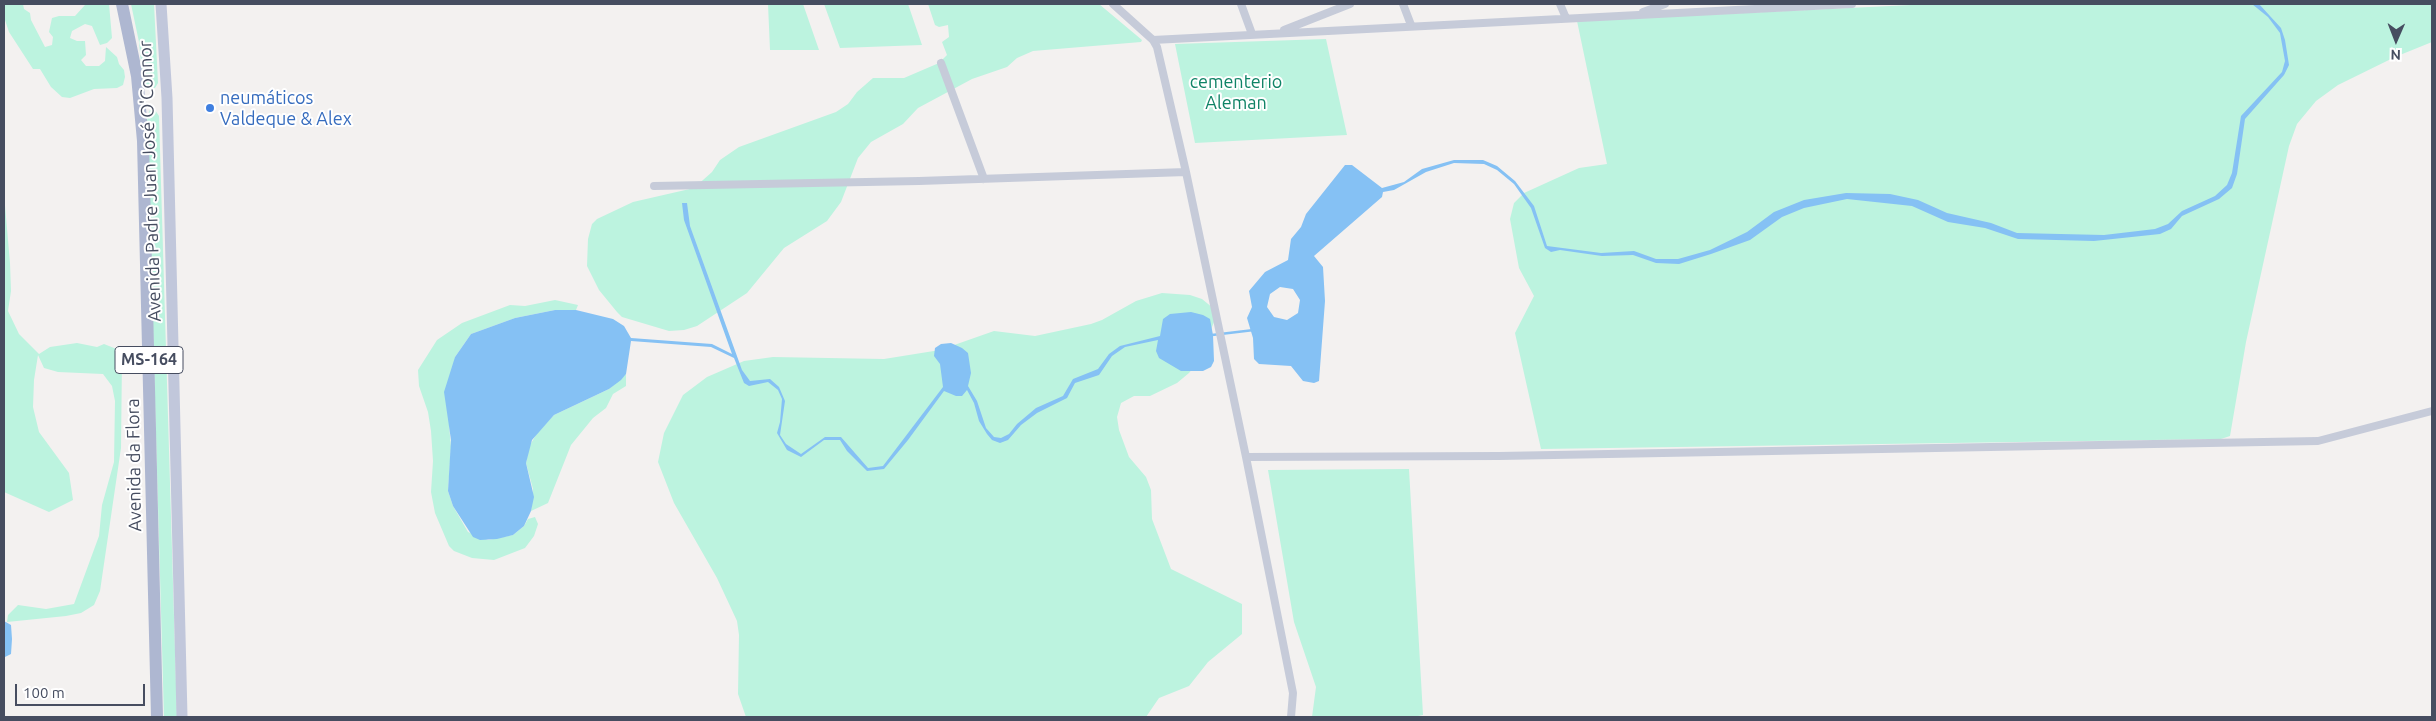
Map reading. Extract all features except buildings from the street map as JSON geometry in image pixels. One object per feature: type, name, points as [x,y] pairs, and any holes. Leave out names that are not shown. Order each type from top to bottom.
[{"type":"main road","name":"Avenida da Flora","points":[[122,4],[137,76],[143,141],[157,717]]},
{"type":"street","name":"Avenida Padre Juan José O'Connor","points":[[161,4],[167,98],[182,717]]},
{"type":"street","points":[[1113,4],[1153,40],[1157,47],[1186,172],[1246,457],[1293,693],[1291,717]]},
{"type":"street","points":[[1241,4],[1252,34]]},
{"type":"street","points":[[1277,33],[1350,4]]},
{"type":"street","points":[[1403,4],[1411,25]]},
{"type":"street","points":[[1560,4],[1566,18]]},
{"type":"street","points":[[1636,15],[1665,4]]},
{"type":"street","points":[[1153,40],[1411,25],[1852,4]]},
{"type":"street","points":[[941,63],[984,179]]},
{"type":"street","points":[[654,186],[984,179],[1186,172]]},
{"type":"street","points":[[1246,457],[1509,456],[2318,441],[2432,411]]},
{"type":"green space","points":[[4,4],[23,4],[24,9],[30,13],[31,20],[45,47],[52,45],[53,37],[49,32],[52,18],[75,16],[85,5],[109,4],[112,38],[107,43],[100,45],[92,26],[85,24],[72,31],[70,38],[77,41],[85,41],[86,55],[81,60],[86,66],[99,66],[105,61],[106,47],[117,57],[119,64],[124,70],[123,85],[117,88],[94,89],[70,98],[62,97],[51,87],[40,69],[33,69],[9,32],[4,17]]},
{"type":"green space","points":[[131,4],[154,4],[158,83],[155,88],[146,87],[143,83],[139,42]]},
{"type":"green space","points":[[768,4],[803,4],[819,50],[770,50]]},
{"type":"green space","points":[[824,4],[908,4],[922,45],[840,48]]},
{"type":"green space","points":[[928,4],[1099,4],[1142,40],[1141,42],[1033,51],[1017,58],[1007,67],[972,79],[918,108],[903,124],[871,142],[858,158],[841,202],[827,221],[784,248],[747,293],[697,326],[684,330],[669,331],[622,317],[599,290],[587,266],[588,239],[592,224],[597,219],[633,202],[694,188],[712,172],[720,160],[739,147],[836,112],[848,104],[857,92],[873,78],[904,78],[939,63],[947,55],[942,42],[949,37],[948,25],[939,27],[935,25]]},
{"type":"green space","points":[[1932,4],[2432,4],[2432,42],[2395,57],[2338,85],[2316,101],[2297,124],[2289,146],[2246,342],[2230,436],[2221,439],[1541,449],[1515,333],[1534,296],[1519,268],[1510,219],[1514,203],[1524,193],[1579,168],[1607,164],[1577,21]]},
{"type":"green space","name":"cementerio Aleman","points":[[1326,39],[1347,135],[1195,143],[1175,44]]},
{"type":"green space","points":[[150,110],[155,110],[159,116],[177,717],[164,717],[147,116]]},
{"type":"green space","points":[[4,194],[11,291],[8,311],[19,334],[39,354],[50,347],[77,343],[97,347],[104,344],[119,350],[122,358],[121,448],[100,591],[94,605],[81,613],[66,616],[7,622],[8,615],[18,605],[46,609],[74,604],[99,536],[102,505],[114,462],[115,401],[112,386],[103,374],[58,372],[44,368],[38,355],[34,380],[33,407],[39,432],[69,473],[73,500],[49,512],[4,492]]},
{"type":"green space","points":[[1162,293],[1190,295],[1202,299],[1213,308],[1214,322],[1198,362],[1189,373],[1177,383],[1150,396],[1134,396],[1121,403],[1117,417],[1119,430],[1129,457],[1146,477],[1151,490],[1152,519],[1171,569],[1242,604],[1242,634],[1208,662],[1189,686],[1159,698],[1146,717],[746,717],[738,694],[739,635],[737,621],[717,578],[674,503],[658,462],[664,433],[683,395],[707,377],[744,361],[773,357],[884,359],[940,350],[994,331],[1035,336],[1091,324],[1136,301]]},
{"type":"green space","points":[[555,300],[578,305],[576,310],[555,310],[515,318],[471,334],[455,357],[449,425],[451,447],[448,491],[453,506],[468,532],[488,540],[513,535],[524,526],[528,519],[535,517],[538,524],[534,536],[525,548],[494,560],[472,558],[454,551],[449,546],[435,513],[431,492],[433,461],[431,431],[428,412],[419,386],[418,370],[437,340],[462,323],[510,305],[525,306]]},
{"type":"green space","points":[[626,374],[626,386],[613,394],[606,408],[593,418],[571,445],[548,503],[531,511],[533,489],[526,463],[529,447],[537,433],[554,415],[609,389]]},
{"type":"green space","points":[[1409,469],[1423,715],[1413,717],[1312,717],[1316,687],[1294,622],[1268,470]]},
{"type":"water","points":[[2252,4],[2259,4],[2281,28],[2289,65],[2284,75],[2245,119],[2237,174],[2232,188],[2219,199],[2182,216],[2171,229],[2160,234],[2094,241],[2018,239],[1985,228],[1948,222],[1912,206],[1847,199],[1804,208],[1782,217],[1750,240],[1711,254],[1679,264],[1656,263],[1633,255],[1602,256],[1560,250],[1551,252],[1545,248],[1531,208],[1514,184],[1497,170],[1484,164],[1454,163],[1426,172],[1394,190],[1383,192],[1382,197],[1314,256],[1323,267],[1325,301],[1319,381],[1314,383],[1303,381],[1291,366],[1259,364],[1254,359],[1253,338],[1247,318],[1252,307],[1249,291],[1265,272],[1288,260],[1291,239],[1301,227],[1306,214],[1345,165],[1352,165],[1382,188],[1404,182],[1422,169],[1454,160],[1483,160],[1497,166],[1515,181],[1534,206],[1547,246],[1601,253],[1634,251],[1656,259],[1678,259],[1710,250],[1747,232],[1774,212],[1804,200],[1846,193],[1890,194],[1918,200],[1947,213],[1991,223],[2017,233],[2104,235],[2155,229],[2168,224],[2182,211],[2215,196],[2227,185],[2232,173],[2241,116],[2282,72],[2285,61],[2280,33],[2268,17]],"holes":[[[1280,287],[1293,289],[1300,300],[1298,313],[1287,320],[1274,317],[1267,307],[1270,294]]]},
{"type":"water","points":[[682,203],[687,203],[690,226],[742,370],[750,381],[770,379],[779,387],[785,401],[780,435],[786,444],[801,454],[825,437],[841,437],[868,468],[883,466],[943,387],[940,364],[934,356],[935,348],[941,344],[951,343],[968,353],[971,373],[968,386],[977,401],[986,428],[994,437],[1001,438],[1009,434],[1017,424],[1036,408],[1063,396],[1073,379],[1098,369],[1109,354],[1120,346],[1160,336],[1163,319],[1170,314],[1191,312],[1210,319],[1214,361],[1211,367],[1203,371],[1181,371],[1159,358],[1156,351],[1158,340],[1125,347],[1112,356],[1099,375],[1075,383],[1067,398],[1037,413],[1021,425],[1008,440],[1000,443],[992,440],[987,434],[979,421],[974,403],[967,390],[962,396],[956,396],[944,391],[884,469],[867,471],[847,451],[840,440],[824,440],[801,457],[787,450],[777,433],[782,399],[778,390],[768,382],[749,386],[744,383],[734,358],[711,347],[631,341],[626,374],[621,380],[609,389],[554,415],[532,440],[526,463],[534,497],[531,511],[524,526],[513,535],[497,539],[480,540],[473,537],[453,506],[448,491],[451,440],[444,392],[455,357],[471,334],[515,318],[555,310],[576,310],[613,319],[624,326],[631,338],[712,344],[732,354],[684,220]]},
{"type":"water","points":[[4,621],[11,625],[12,639],[11,654],[5,657]]},
{"type":"waterway","points":[[1212,335],[1254,330]]},
{"type":"place","name":"neumáticos Valdeque & Alex","points":[[210,108]]}]
